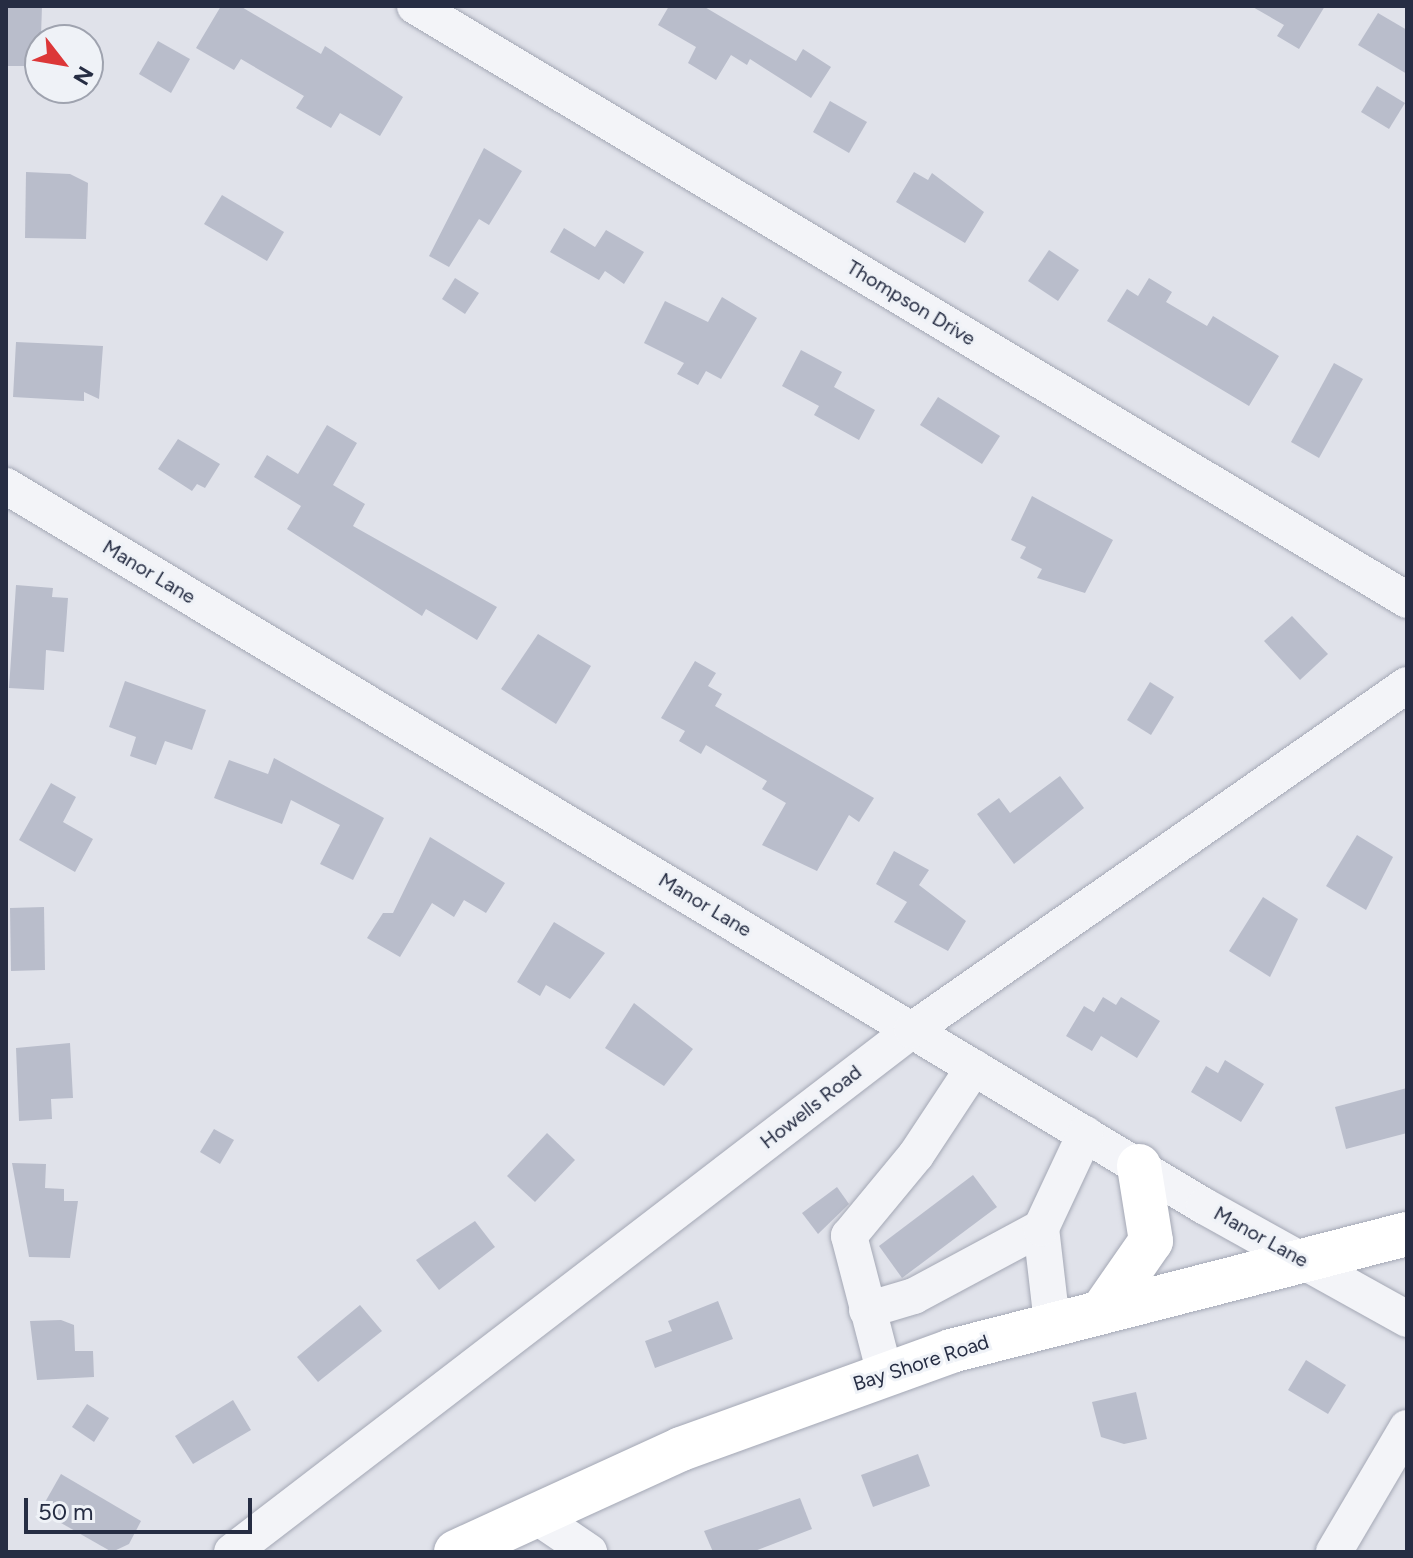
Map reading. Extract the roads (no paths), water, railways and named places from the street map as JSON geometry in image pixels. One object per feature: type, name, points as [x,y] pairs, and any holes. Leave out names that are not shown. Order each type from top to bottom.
[{"type":"main road","points":[[1103,1310],[1151,1241],[1139,1166]]},
{"type":"main road","name":"Bay Shore Road","points":[[456,1552],[533,1514],[681,1449],[885,1374],[1052,1323],[1407,1234]]},
{"type":"street","name":"Thompson Drive","points":[[415,6],[1407,600]]},
{"type":"street","name":"Manor Lane","points":[[6,486],[1085,1134],[1407,1319]]},
{"type":"street","name":"Howells Road","points":[[232,1552],[912,1030],[1407,685]]},
{"type":"street","points":[[885,1374],[849,1236],[916,1155],[974,1067]]},
{"type":"street","points":[[1052,1323],[1041,1228],[1085,1134]]},
{"type":"street","points":[[867,1310],[914,1296],[1041,1228]]},
{"type":"street","points":[[1334,1552],[1407,1428]]},
{"type":"street","points":[[533,1514],[589,1552]]}]
